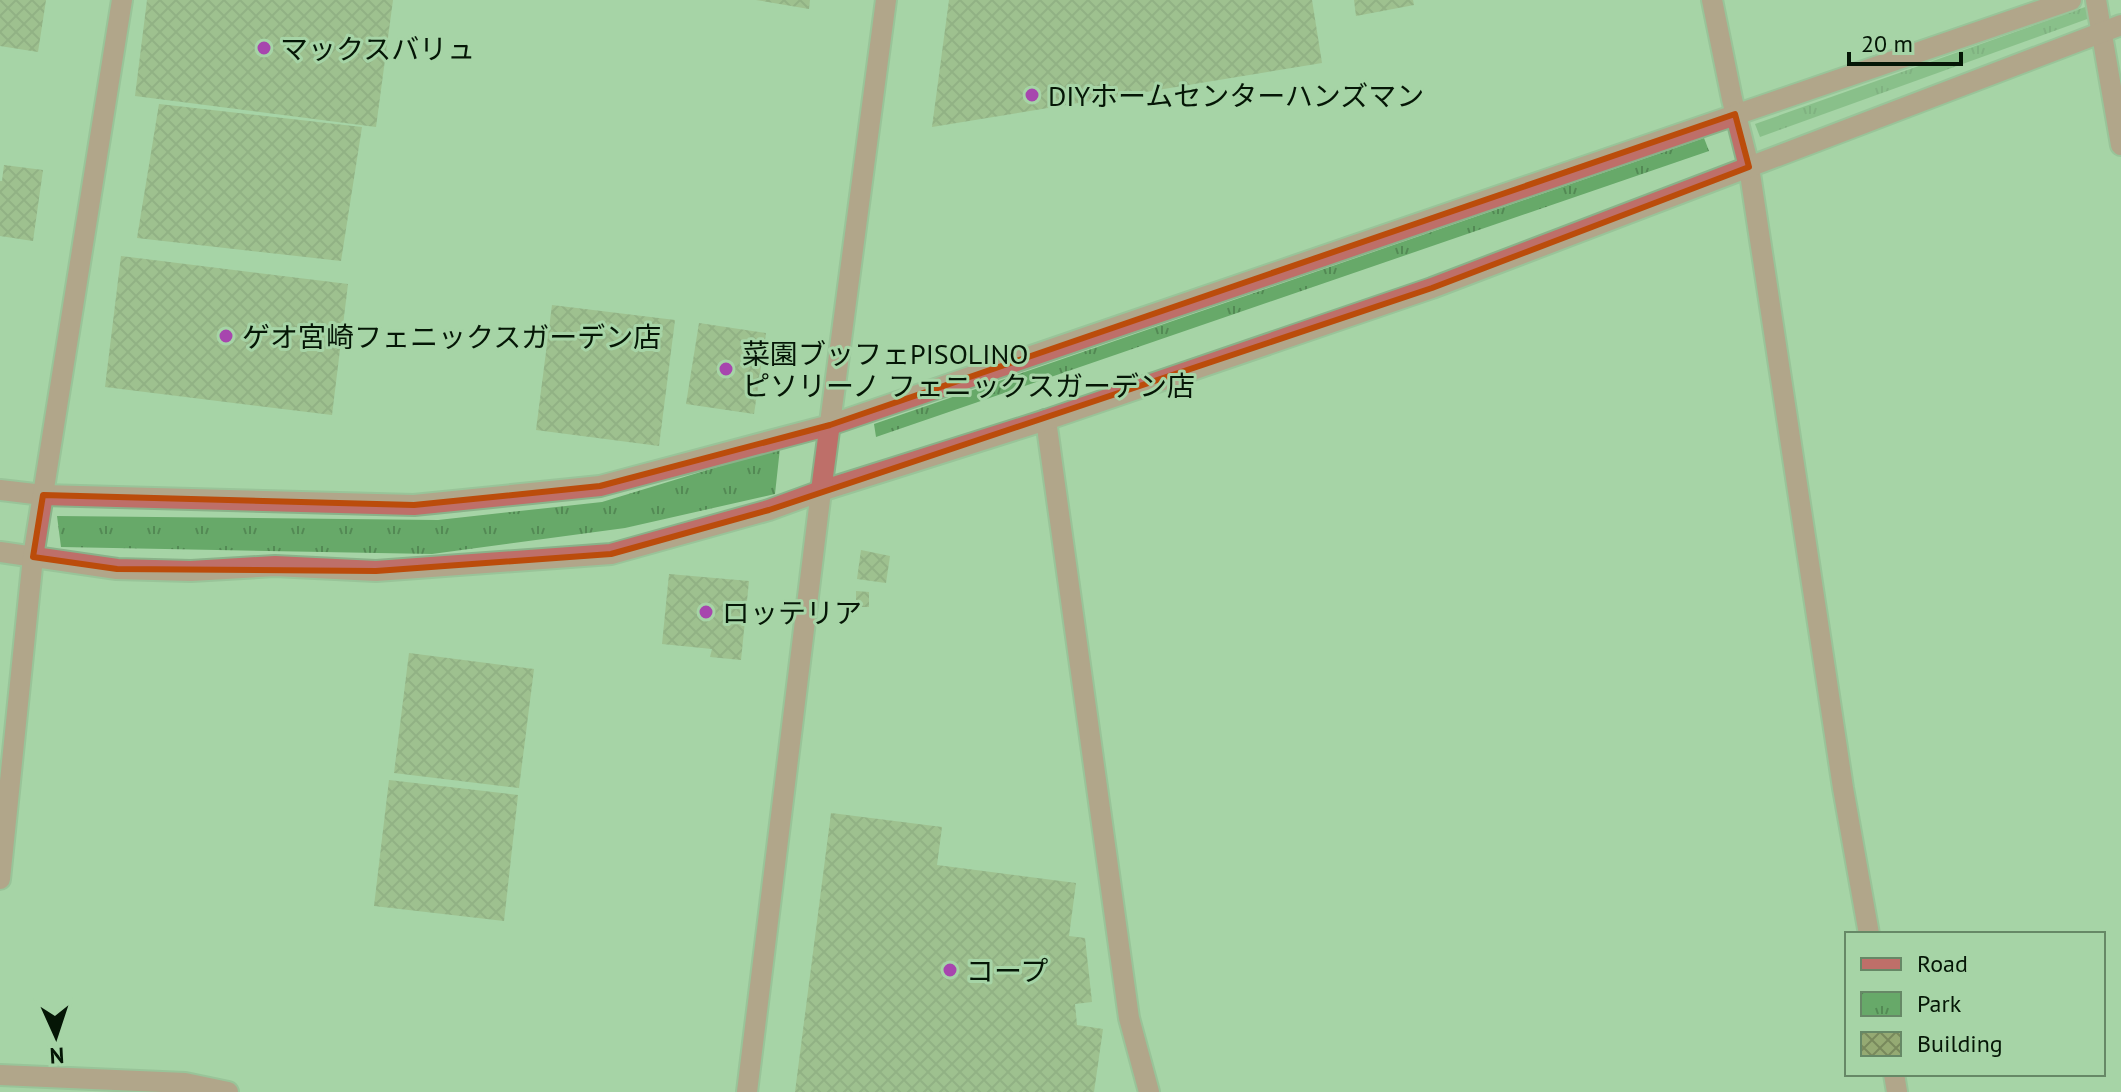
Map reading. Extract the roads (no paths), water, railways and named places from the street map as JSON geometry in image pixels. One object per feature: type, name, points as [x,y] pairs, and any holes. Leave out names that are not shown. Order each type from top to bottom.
[{"type":"street","points":[[0,879],[33,557],[122,0]]},
{"type":"street","points":[[747,1092],[821,491],[886,0]]},
{"type":"street","points":[[1712,0],[1749,167],[1843,788],[1869,932]]},
{"type":"street","points":[[0,490],[43,495],[414,505],[600,486],[830,425],[2071,0]]},
{"type":"street","points":[[2096,0],[2111,28],[2121,145]]},
{"type":"street","points":[[0,552],[117,569],[191,571],[275,566],[376,571],[611,554],[704,530],[1046,420],[1432,288],[2111,28]]},
{"type":"street","points":[[1046,420],[1129,1018],[1149,1092]]},
{"type":"street","points":[[0,1075],[185,1083],[228,1092]]},
{"type":"place","name":"マックスバリュ","points":[[264,48]]},
{"type":"place","name":"DIYホームセンターハンズマン","points":[[1032,95]]},
{"type":"place","name":"ゲオ宮崎フェニックスガーデン店","points":[[226,336]]},
{"type":"place","name":"菜園ブッフェPISOLINO ピソリーノ フェニックスガーデン店","points":[[726,369]]},
{"type":"place","name":"ロッテリア","points":[[706,612]]},
{"type":"place","name":"コープ","points":[[950,970]]}]
